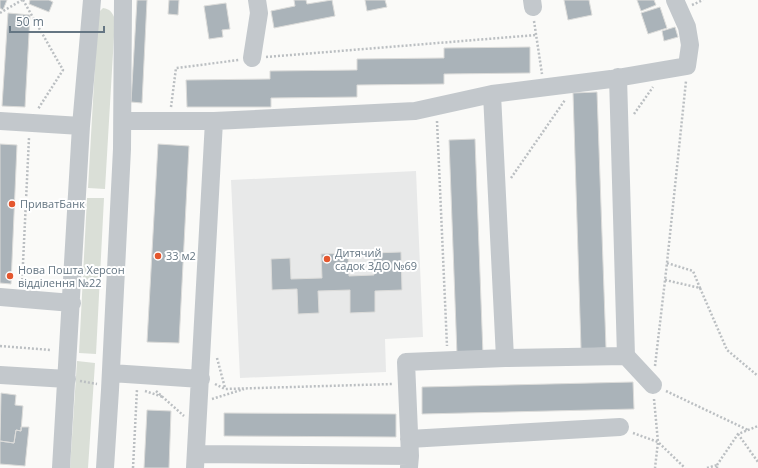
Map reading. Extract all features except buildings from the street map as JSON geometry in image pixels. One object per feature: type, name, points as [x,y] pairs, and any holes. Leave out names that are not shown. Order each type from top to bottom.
[{"type":"street","points":[[61,468],[72,303],[81,126],[92,0]]},
{"type":"street","points":[[252,58],[259,13],[257,0]]},
{"type":"street","points":[[122,121],[214,121],[415,111],[492,94],[618,78],[687,66],[690,45],[687,27],[675,0]]},
{"type":"street","points":[[105,468],[111,380],[122,121],[120,1]]},
{"type":"street","points":[[618,78],[626,356],[653,385]]},
{"type":"street","points":[[492,94],[505,358]]},
{"type":"street","points":[[0,121],[81,126]]},
{"type":"street","points":[[214,121],[201,379],[195,461],[410,454],[620,427]]},
{"type":"street","points":[[0,298],[72,303]]},
{"type":"street","points":[[410,454],[406,362],[505,358],[626,356]]},
{"type":"street","points":[[0,375],[67,379]]},
{"type":"street","points":[[111,380],[201,379]]},
{"type":"path","points":[[0,13],[22,0],[63,70],[30,123],[21,299]]},
{"type":"path","points":[[533,3],[536,36],[545,87]]},
{"type":"path","points":[[169,121],[176,68],[252,58],[536,36]]},
{"type":"path","points":[[655,468],[658,442],[653,385],[687,66]]},
{"type":"path","points":[[633,114],[657,82]]},
{"type":"path","points":[[510,179],[577,83]]},
{"type":"path","points":[[436,106],[448,361]]},
{"type":"path","points":[[667,263],[693,271],[727,350],[758,376]]},
{"type":"path","points":[[665,280],[700,288]]},
{"type":"path","points":[[0,346],[51,350]]},
{"type":"path","points":[[67,379],[111,380]]},
{"type":"path","points":[[201,379],[225,388],[407,384]]},
{"type":"path","points":[[138,380],[163,397],[197,428]]},
{"type":"path","points":[[138,380],[163,397]]},
{"type":"path","points":[[133,468],[138,380]]},
{"type":"path","points":[[653,385],[748,430]]},
{"type":"path","points":[[210,400],[248,388]]},
{"type":"path","points":[[707,468],[717,466],[738,434],[758,426]]},
{"type":"path","points":[[620,427],[658,442],[685,468]]},
{"type":"path","points":[[738,434],[758,462]]},
{"type":"shaded area","points":[[103,8],[110,11],[115,19],[105,189],[88,188],[98,13]]},
{"type":"shaded area","name":"Дитячий садок ЗДО №69","points":[[416,171],[423,337],[385,339],[386,372],[240,378],[231,180]]},
{"type":"shaded area","points":[[87,198],[104,198],[96,354],[79,353]]},
{"type":"shaded area","points":[[77,361],[95,363],[88,468],[70,468]]},
{"type":"place","name":"ПриватБанк","points":[[12,204]]},
{"type":"place","name":"33 м2","points":[[158,256]]},
{"type":"place","name":"Дитячий садок ЗДО №69","points":[[327,259]]},
{"type":"place","name":"Нова Пошта Херсон відділення №22","points":[[10,276]]}]
